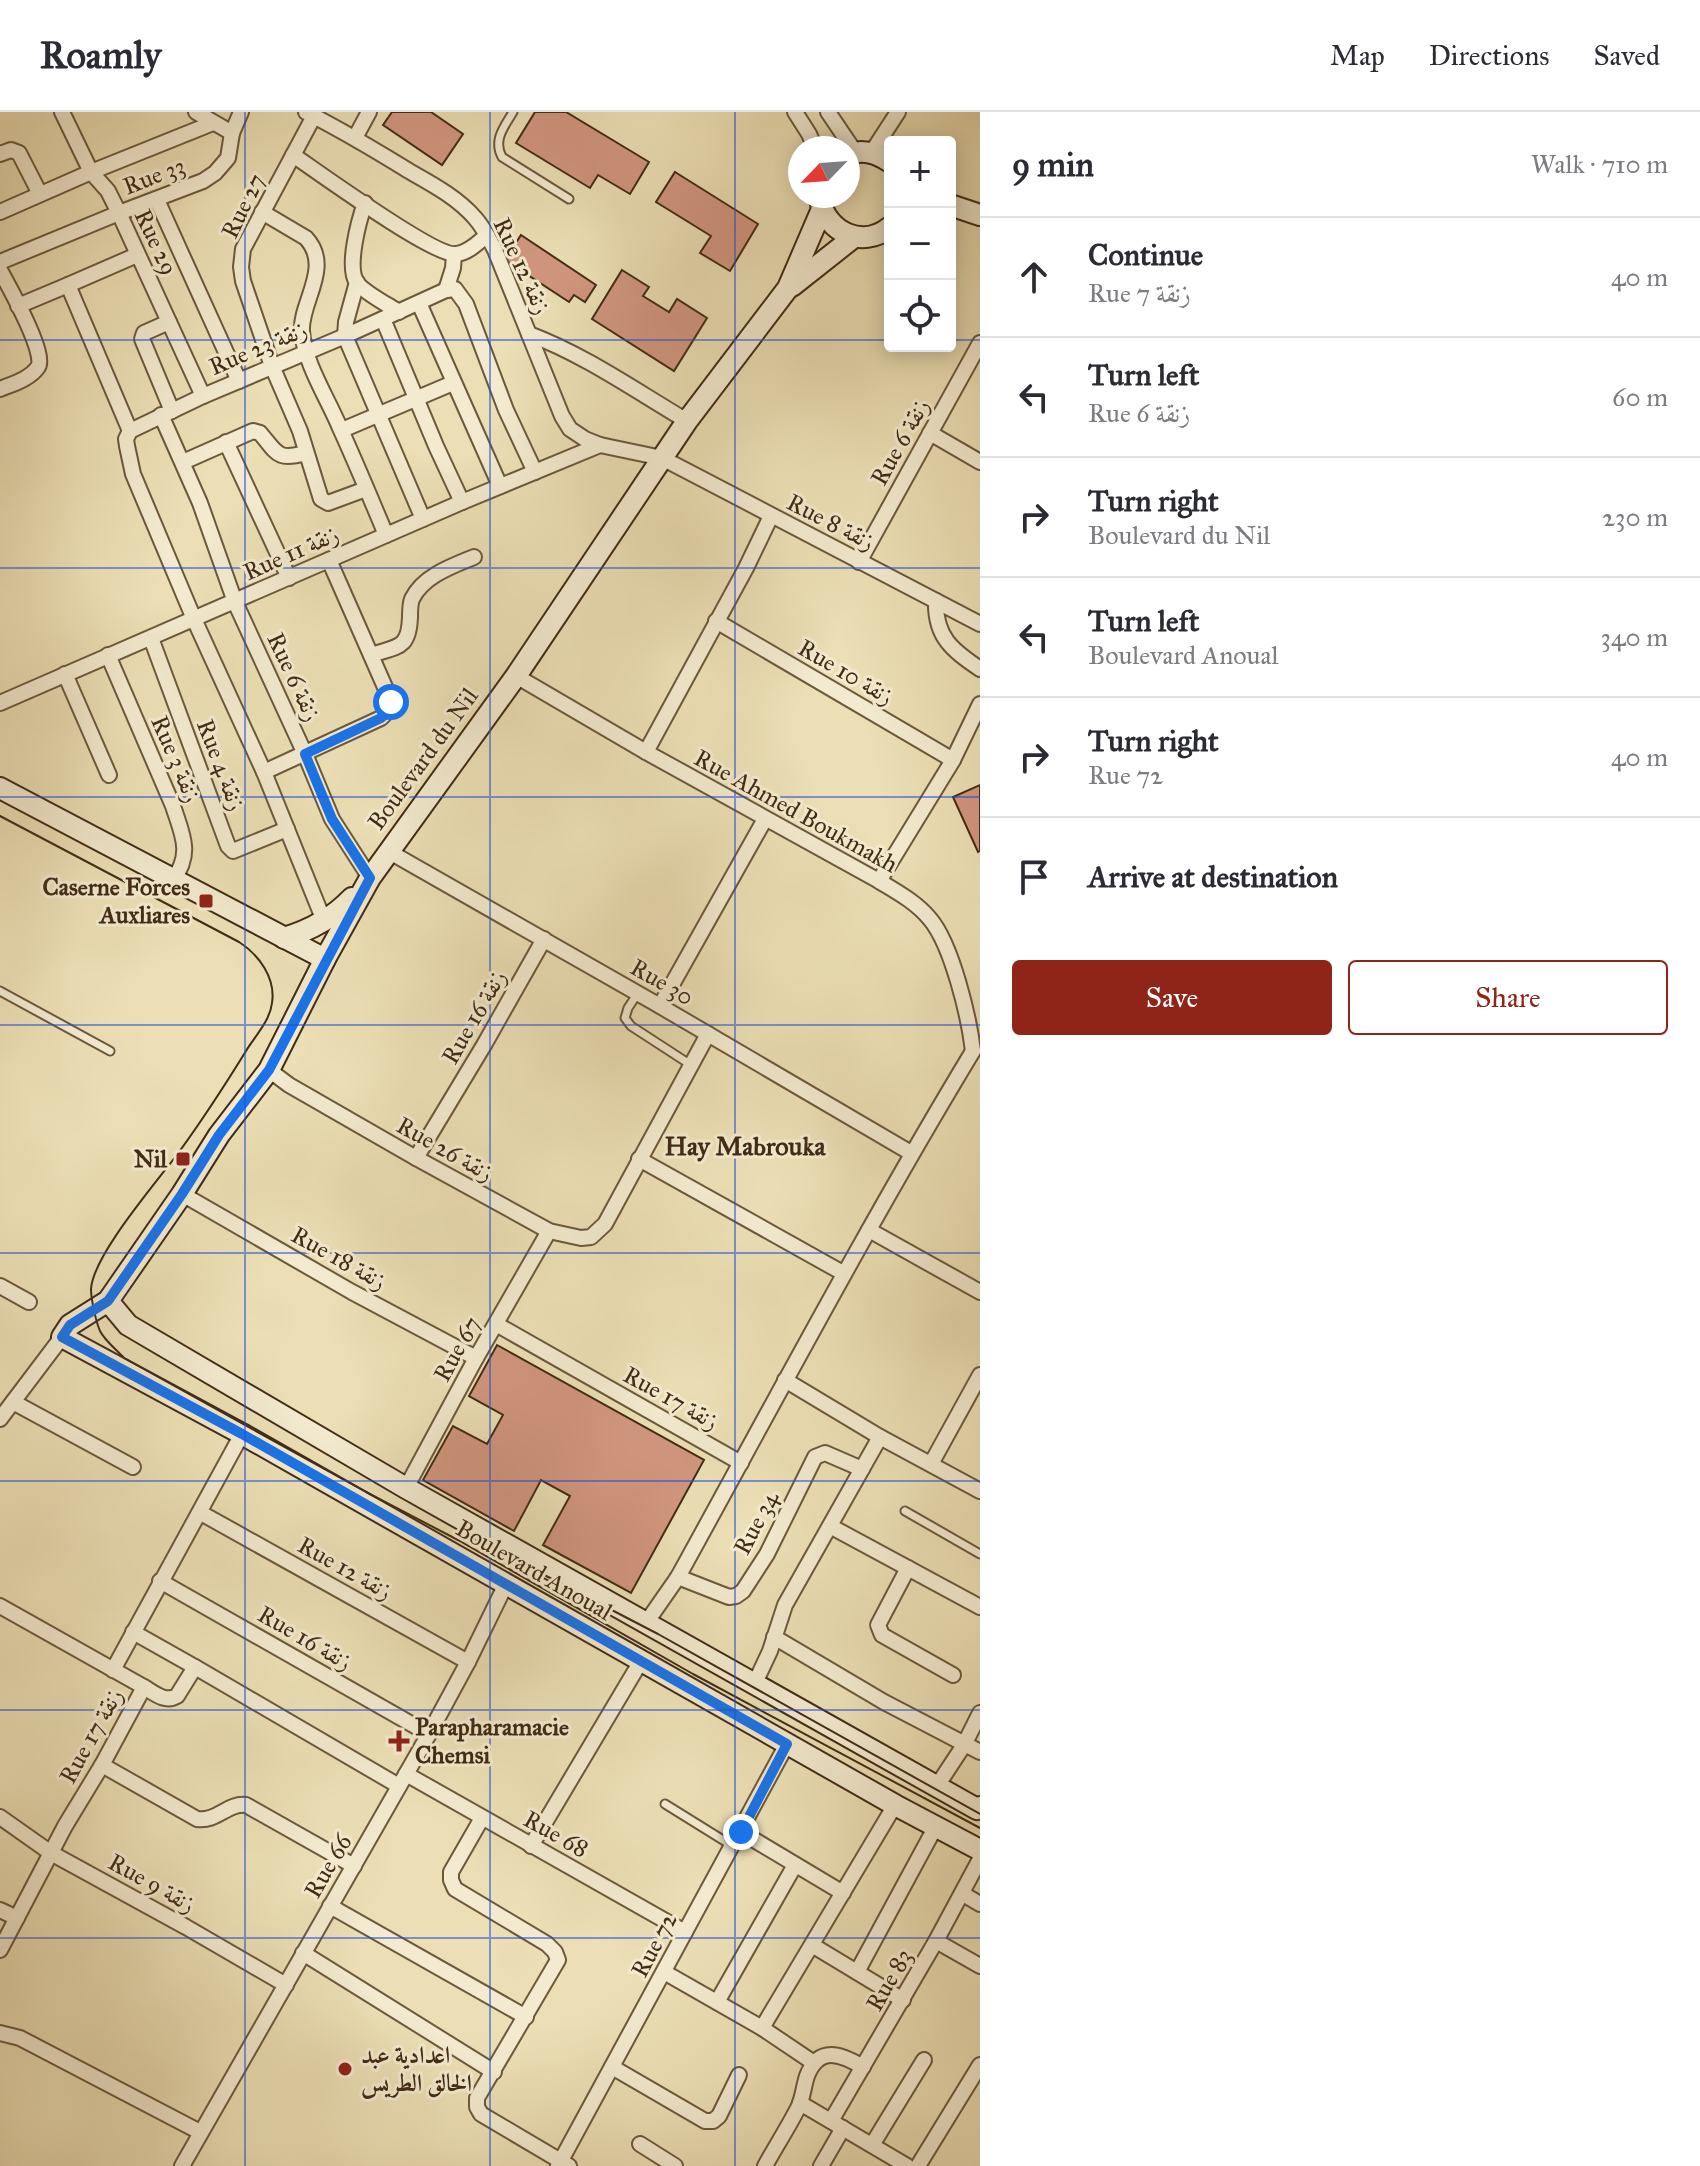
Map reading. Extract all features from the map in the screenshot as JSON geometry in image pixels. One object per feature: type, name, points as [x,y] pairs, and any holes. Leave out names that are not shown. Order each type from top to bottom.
[{"type":"street","name":"Rue 29","points":[[62,112],[91,172],[108,191],[119,213],[203,396]]},
{"type":"street","points":[[196,112],[232,133]]},
{"type":"street","name":"Rue 33","points":[[0,262],[203,181],[228,158],[232,133],[241,112]]},
{"type":"street","points":[[355,138],[369,112]]},
{"type":"street","points":[[795,112],[810,136]]},
{"type":"street","points":[[828,112],[866,155],[898,112]]},
{"type":"street","name":"Rue 12 زنقة","points":[[310,114],[355,138],[459,203],[475,217],[487,235],[570,429]]},
{"type":"street","name":"Rue 27","points":[[310,114],[293,155],[243,249],[243,281],[272,366],[300,431],[323,502],[328,503],[366,489]]},
{"type":"street","points":[[0,212],[213,123]]},
{"type":"street","points":[[0,154],[11,150],[19,153],[40,194]]},
{"type":"street","points":[[293,155],[378,214],[434,247],[454,255],[469,249],[487,235]]},
{"type":"street","points":[[157,200],[239,381]]},
{"type":"street","points":[[365,203],[356,228],[354,272],[357,282],[345,336],[423,519]]},
{"type":"street","points":[[956,207],[980,217]]},
{"type":"street","name":"Boulevard du Nil","points":[[788,288],[818,208]]},
{"type":"street","points":[[822,208],[838,230],[854,237],[876,235],[884,230]]},
{"type":"street","points":[[262,212],[312,243],[316,274],[302,324],[306,352],[386,535]]},
{"type":"street","points":[[956,220],[980,217]]},
{"type":"street","name":"Boulevard du Nil","points":[[0,1419],[70,1325],[108,1301],[219,1135],[269,1070],[370,878],[516,676],[687,421],[788,288],[854,237]]},
{"type":"street","points":[[18,306],[137,255]]},
{"type":"street","points":[[454,255],[446,290],[455,289],[466,304],[506,410],[535,472]]},
{"type":"street","points":[[0,270],[41,361],[25,378],[0,389]]},
{"type":"street","points":[[357,282],[399,312]]},
{"type":"street","points":[[68,285],[130,431],[126,439],[133,474],[194,619],[264,772],[324,921]]},
{"type":"street","name":"Rue 23 زنقة","points":[[130,431],[446,290]]},
{"type":"street","points":[[419,303],[500,486]]},
{"type":"street","points":[[383,319],[462,502]]},
{"type":"street","name":"Rue 6 زنقة","points":[[169,322],[144,333],[142,339],[183,462],[235,602],[332,819],[370,878]]},
{"type":"street","points":[[529,334],[582,359],[687,421]]},
{"type":"street","name":"Rue 6 زنقة","points":[[859,562],[980,343]]},
{"type":"street","points":[[342,430],[453,383]]},
{"type":"street","name":"Rue 8 زنقة","points":[[570,429],[600,445],[662,458],[980,624]]},
{"type":"street","points":[[183,462],[256,431],[281,456],[288,458],[305,453]]},
{"type":"street","points":[[930,433],[980,462]]},
{"type":"street","points":[[226,442],[289,578]]},
{"type":"street","name":"Rue 11 زنقة","points":[[0,703],[600,445]]},
{"type":"street","points":[[646,752],[771,516]]},
{"type":"street","points":[[371,655],[402,645],[409,634],[410,602],[420,588],[445,570],[474,557]]},
{"type":"street","points":[[264,772],[388,712],[391,702],[329,560]]},
{"type":"street","points":[[936,601],[936,615],[943,636],[960,655],[980,669]]},
{"type":"street","name":"Rue 10 زنقة","points":[[716,621],[953,760]]},
{"type":"street","name":"Rue 4 زنقة","points":[[151,638],[228,846],[233,851],[287,829]]},
{"type":"street","name":"Rue 3 زنقة","points":[[108,655],[173,806],[185,844],[182,868],[173,880]]},
{"type":"street","points":[[65,674],[109,775]]},
{"type":"street","name":"Rue Ahmed Boukmakh","points":[[516,676],[915,904],[938,929],[943,941],[976,1053]]},
{"type":"street","points":[[879,881],[953,760],[979,708]]},
{"type":"street","points":[[0,788],[325,959]]},
{"type":"street","points":[[660,1006],[765,819]]},
{"type":"street","name":"Rue 30","points":[[388,851],[911,1153]]},
{"type":"street","points":[[284,938],[324,921],[345,905],[370,878]]},
{"type":"street","name":"Rue 16 زنقة","points":[[416,1158],[544,939]]},
{"type":"street","points":[[708,1034],[639,1159],[843,1273]]},
{"type":"street","points":[[646,1623],[678,1577],[911,1153],[976,1053]]},
{"type":"street","name":"Rue 26 زنقة","points":[[269,1070],[289,1085],[549,1231],[581,1238],[591,1237],[605,1224],[639,1159]]},
{"type":"street","name":"Rue 18 زنقة","points":[[182,1194],[352,1292],[476,1358]]},
{"type":"street","points":[[869,1230],[980,1292]]},
{"type":"street","name":"Rue 67","points":[[406,1488],[549,1231]]},
{"type":"street","points":[[0,1286],[29,1302]]},
{"type":"street","name":"Boulevard Anoual","points":[[108,1301],[128,1325],[406,1488],[979,1809]]},
{"type":"street","name":"Rue 17 زنقة","points":[[496,1324],[741,1463]]},
{"type":"street","name":"Boulevard Anoual","points":[[62,1337],[242,1434],[895,1805],[980,1850]]},
{"type":"street","points":[[931,1464],[980,1375]]},
{"type":"street","points":[[785,1380],[880,1437],[980,1491]]},
{"type":"street","points":[[13,1402],[133,1467]]},
{"type":"street","points":[[113,1670],[242,1434]]},
{"type":"street","points":[[755,1683],[785,1605],[880,1437]]},
{"type":"street","name":"Rue 34","points":[[678,1577],[729,1597],[736,1596],[743,1591],[767,1554],[815,1457],[825,1453],[862,1469]]},
{"type":"street","name":"Rue 12 زنقة","points":[[201,1513],[468,1662]]},
{"type":"street","points":[[830,1526],[980,1607]]},
{"type":"street","points":[[908,1568],[878,1625],[882,1635],[953,1675]]},
{"type":"street","name":"Rue 16 زنقة","points":[[160,1581],[429,1734]]},
{"type":"street","name":"Rue 66","points":[[182,2166],[429,1734],[506,1584]]},
{"type":"street","points":[[0,1606],[144,1687]]},
{"type":"street","points":[[133,1632],[402,1780]]},
{"type":"street","points":[[774,1637],[884,1702],[980,1752]]},
{"type":"street","points":[[531,1846],[641,1661]]},
{"type":"street","name":"Rue 17 زنقة","points":[[0,1950],[65,1826],[144,1687],[172,1699],[195,1667]]},
{"type":"street","points":[[937,1786],[964,1745],[980,1713]]},
{"type":"street","name":"Rue 72","points":[[562,2164],[787,1744]]},
{"type":"street","points":[[102,1765],[197,1819],[212,1819],[231,1806],[246,1805],[354,1866]]},
{"type":"street","name":"Rue 68","points":[[402,1780],[482,1818],[685,1932]]},
{"type":"street","points":[[762,2028],[895,1805]]},
{"type":"street","name":"Rue 9 زنقة","points":[[0,1817],[51,1853],[286,1985]]},
{"type":"street","points":[[482,1818],[451,1872],[455,1889],[547,1944],[558,1960],[477,2098],[477,2107],[481,2114],[562,2164]]},
{"type":"street","points":[[857,1972],[936,1826]]},
{"type":"street","points":[[741,1832],[843,1893]]},
{"type":"street","name":"Rue 83","points":[[821,2166],[863,2067],[980,1859]]},
{"type":"street","points":[[717,2002],[795,1865]]},
{"type":"street","points":[[963,1894],[980,1904]]},
{"type":"street","points":[[330,1906],[526,2017]]},
{"type":"street","points":[[0,1910],[17,1918]]},
{"type":"street","points":[[936,1941],[980,1966]]},
{"type":"street","points":[[812,1945],[903,2000]]},
{"type":"street","points":[[303,1953],[494,2072]]},
{"type":"street","points":[[664,1972],[762,2028],[814,2063]]},
{"type":"street","points":[[0,2033],[20,2038],[200,2132]]},
{"type":"street","points":[[765,2166],[800,2103],[806,2078],[814,2063],[830,2055],[843,2055],[863,2067]]},
{"type":"street","points":[[872,2145],[924,2060]]},
{"type":"street","points":[[918,2166],[980,2065]]},
{"type":"street","points":[[612,2067],[705,2121],[713,2121],[719,2116],[739,2075]]},
{"type":"street","points":[[800,2103],[907,2166]]},
{"type":"street","points":[[640,2144],[675,2166]]},
{"type":"lane","points":[[513,112],[497,141],[502,157],[569,199]]},
{"type":"lane","points":[[0,991],[110,1051]]},
{"type":"lane","points":[[638,993],[625,1018],[631,1026],[691,1065]]},
{"type":"lane","points":[[905,1511],[980,1554]]},
{"type":"lane","points":[[665,1804],[733,1846]]},
{"type":"building","points":[[392,112],[431,112],[463,134],[442,165],[383,125]]},
{"type":"building","points":[[535,112],[566,112],[649,162],[630,194],[598,175],[590,188],[516,143]]},
{"type":"building","points":[[675,172],[758,224],[730,271],[700,253],[711,236],[656,202]]},
{"type":"building","points":[[521,235],[596,285],[585,302],[574,295],[569,302],[505,260]]},
{"type":"building","points":[[622,270],[649,287],[643,296],[669,312],[677,299],[707,318],[674,371],[592,319]]},
{"type":"building","points":[[980,785],[980,851],[978,852],[953,797]]},
{"type":"building","points":[[497,1345],[704,1460],[631,1593],[543,1545],[570,1496],[541,1480],[514,1531],[423,1480],[453,1426],[487,1444],[503,1415],[469,1396]]},
{"type":"tram line","points":[[0,816],[239,942],[259,960],[269,976],[273,994],[271,1010],[262,1028],[214,1102],[102,1257],[94,1275],[92,1299],[100,1331],[111,1345],[124,1358],[458,1540],[693,1674],[980,1828]]},
{"type":"tram line","points":[[527,1566],[658,1634],[980,1814]]},
{"type":"place","name":"Caserne Forces Auxliares","points":[[206,901]]},
{"type":"place","name":"Nil","points":[[183,1159]]},
{"type":"place","name":"Parapharamacie Chemsi","points":[[399,1741]]},
{"type":"place","name":"اعدادية عبد الخالق الطريس","points":[[345,2069]]},
{"type":"district","name":"Hay Mabrouka","points":[[745,1146]]},
{"type":"route","points":[[391,702],[391,708],[381,718],[305,754],[332,819],[370,878],[269,1070],[219,1135],[108,1301],[70,1325],[62,1337],[390,1517],[787,1744],[741,1832]]}]
